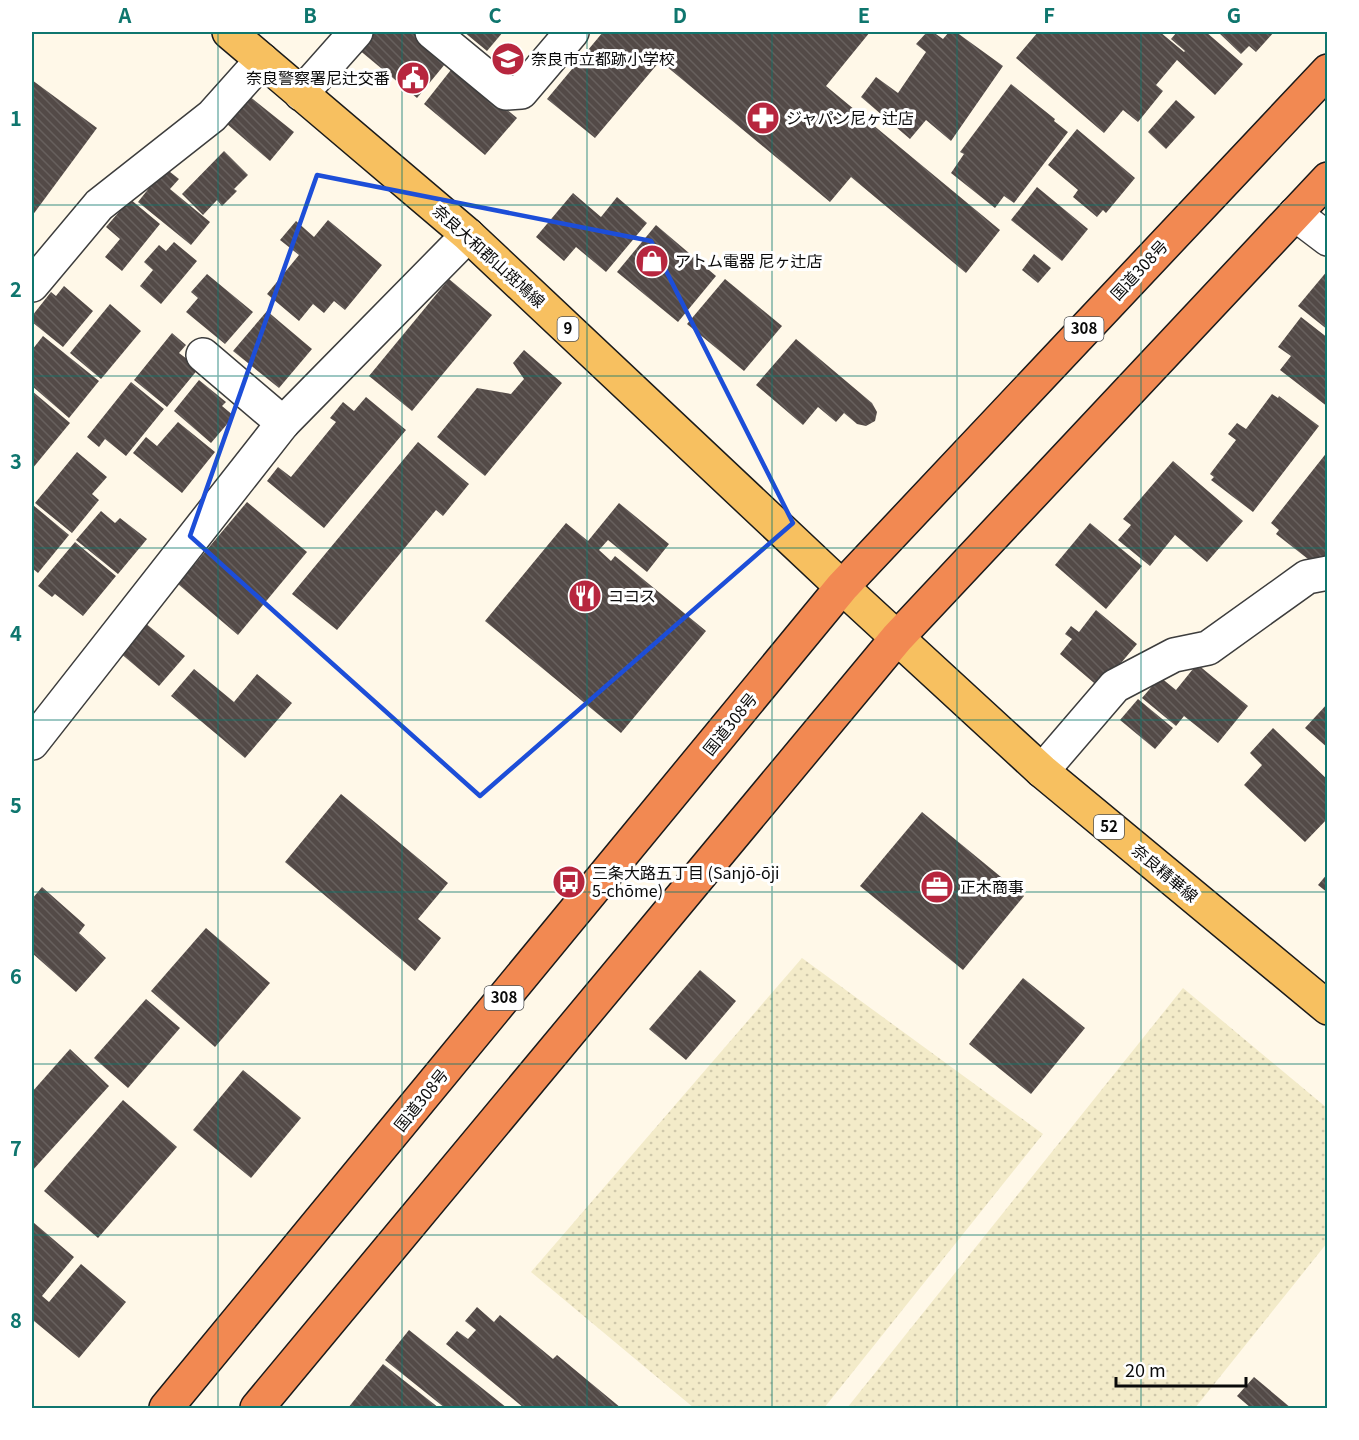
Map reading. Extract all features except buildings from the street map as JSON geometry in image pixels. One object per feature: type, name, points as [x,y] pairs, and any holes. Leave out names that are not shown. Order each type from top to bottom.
[{"type":"highway","name":"国道308号","points":[[166,1408],[842,587],[1328,71]]},
{"type":"highway","points":[[257,1408],[897,638],[1328,179]]},
{"type":"main road","name":"奈良大和郡山斑鳩線","points":[[229,32],[468,235],[897,638]]},
{"type":"main road","name":"奈良精華線","points":[[897,638],[1042,771],[1328,1008]]},
{"type":"street","points":[[301,94],[356,32]]},
{"type":"street","points":[[432,32],[506,93],[521,92],[572,32]]},
{"type":"street","points":[[32,285],[99,206],[212,116],[262,60]]},
{"type":"street","points":[[1294,214],[1328,239]]},
{"type":"street","points":[[32,742],[283,423],[468,235]]},
{"type":"street","points":[[203,355],[283,423]]},
{"type":"street","points":[[1042,771],[1115,686],[1174,655],[1208,648],[1307,577],[1328,573]]},
{"type":"highlighted area","points":[[317,175],[651,241],[793,523],[480,796],[190,536]]},
{"type":"shaded area","points":[[802,958],[1043,1134],[824,1408],[694,1408],[531,1272]]},
{"type":"shaded area","points":[[1183,988],[1327,1108],[1327,1243],[1195,1408],[847,1408]]},
{"type":"place","name":"奈良市立都跡小学校","points":[[508,59]]},
{"type":"place","name":"奈良警察署尼辻交番","points":[[413,78]]},
{"type":"place","name":"ジャパン尼ヶ辻店","points":[[763,118]]},
{"type":"place","name":"アトム電器 尼ヶ辻店","points":[[652,261]]},
{"type":"place","name":"ココス","points":[[585,596]]},
{"type":"place","name":"三条大路五丁目 (Sanjō-ōji 5-chōme)","points":[[569,882]]},
{"type":"place","name":"正木商事","points":[[937,887]]}]
